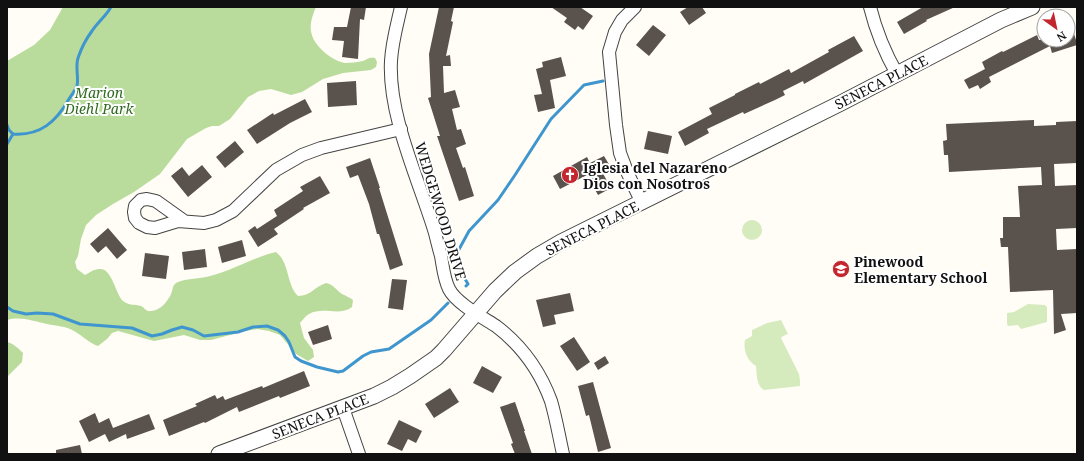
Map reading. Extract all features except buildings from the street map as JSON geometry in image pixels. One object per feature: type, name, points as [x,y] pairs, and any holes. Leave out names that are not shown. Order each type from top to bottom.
[{"type":"street","name":"WEDGEWOOD DRIVE","points":[[401,7],[394,36],[391,66],[392,92],[416,180],[435,233],[445,278],[449,289],[457,300],[502,331],[519,347],[534,365],[551,401],[563,454]]},
{"type":"street","points":[[635,7],[622,20],[615,32],[610,52],[616,125],[620,153],[642,203]]},
{"type":"street","points":[[870,7],[873,20],[887,56],[897,74]]},
{"type":"street","name":"SENECA PLACE","points":[[219,454],[374,396],[392,387],[436,358],[495,291],[515,272],[537,256],[561,242],[642,203],[897,74],[1000,20],[1032,7]]},
{"type":"street","points":[[184,221],[204,223],[228,215],[276,170],[302,155],[321,148],[401,129]]},
{"type":"street","points":[[343,408],[359,454]]},
{"type":"green space","name":"Marion Diehl Park","points":[[63,7],[316,7],[313,13],[311,30],[314,41],[323,51],[333,58],[345,63],[375,58],[377,62],[376,67],[371,70],[343,73],[323,79],[302,92],[291,95],[271,89],[259,91],[248,97],[230,119],[219,126],[206,128],[187,139],[160,174],[96,215],[86,225],[75,262],[77,269],[85,275],[95,270],[103,269],[110,276],[120,297],[125,303],[141,306],[149,311],[154,311],[163,305],[170,297],[176,283],[220,273],[276,252],[284,262],[291,286],[298,296],[306,295],[326,283],[353,300],[352,307],[347,310],[337,312],[315,312],[305,317],[300,323],[304,338],[313,350],[314,357],[308,361],[296,354],[280,335],[257,329],[211,340],[200,340],[184,335],[154,341],[118,331],[112,333],[98,346],[71,329],[64,327],[27,319],[7,320],[7,61],[34,45],[50,30]]},
{"type":"green space","points":[[752,220],[759,223],[762,230],[759,237],[752,240],[745,237],[742,230],[745,223]]},
{"type":"green space","points":[[1028,304],[1045,305],[1047,307],[1047,322],[1021,329],[1018,325],[1008,326],[1007,313],[1014,312]]},
{"type":"green space","points":[[781,320],[788,334],[781,338],[799,374],[800,386],[764,390],[758,383],[756,366],[746,355],[745,340],[752,336],[752,330],[767,323]]},
{"type":"green space","points":[[7,342],[14,345],[23,353],[22,362],[7,377]]},
{"type":"waterway","points":[[7,125],[13,134],[23,134],[39,130],[53,121],[77,86],[77,61],[82,48],[90,34],[111,7]]},
{"type":"waterway","points":[[466,286],[468,284],[458,267],[457,253],[469,231],[498,200],[551,119],[584,85],[603,81]]},
{"type":"waterway","points":[[7,144],[13,134]]},
{"type":"waterway","points":[[7,307],[13,311],[26,314],[53,314],[80,324],[132,328],[152,336],[182,327],[193,330],[204,336],[238,332],[253,327],[267,326],[278,330],[285,336],[295,357],[301,361],[338,372],[343,371],[371,352],[389,349],[431,320],[448,303]]},
{"type":"place","name":"Iglesia del Nazareno Dios con Nosotros","points":[[570,175]]},
{"type":"place","name":"Pinewood Elementary School","points":[[841,269]]}]
